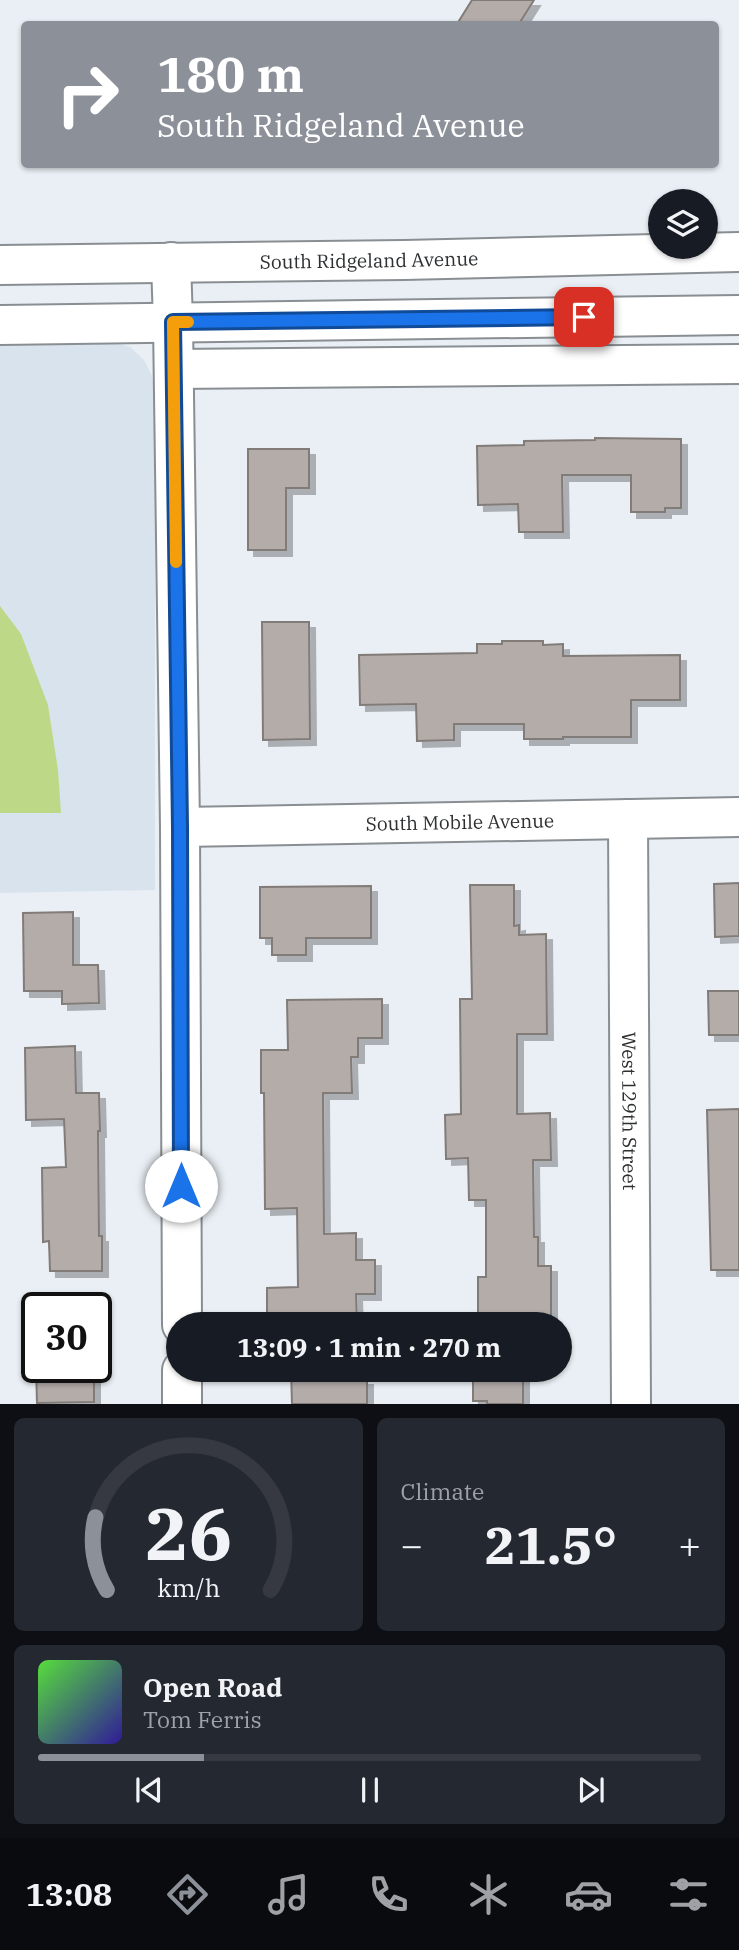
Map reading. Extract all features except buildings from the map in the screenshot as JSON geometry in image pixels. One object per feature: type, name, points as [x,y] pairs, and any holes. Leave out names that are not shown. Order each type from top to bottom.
[{"type":"street","name":"South Ridgeland Avenue","points":[[0,265],[404,260],[739,252]]},
{"type":"street","points":[[171,262],[180,827],[182,1312]]},
{"type":"street","points":[[0,324],[739,316]]},
{"type":"street","points":[[174,369],[739,364]]},
{"type":"street","name":"South Mobile Avenue","points":[[180,827],[739,817]]},
{"type":"street","name":"West 129th Street","points":[[628,819],[631,1404]]},
{"type":"street","points":[[182,1382],[182,1404]]},
{"type":"shaded area","points":[[112,342],[130,347],[144,360],[152,376],[155,396],[155,890],[0,893],[0,344]]},
{"type":"green space","points":[[0,606],[21,634],[48,705],[58,770],[61,813],[0,813]]},
{"type":"slow traffic","points":[[176,562],[173,322],[188,322]]},
{"type":"route","points":[[181,1186],[180,827],[173,322],[584,317]]}]
